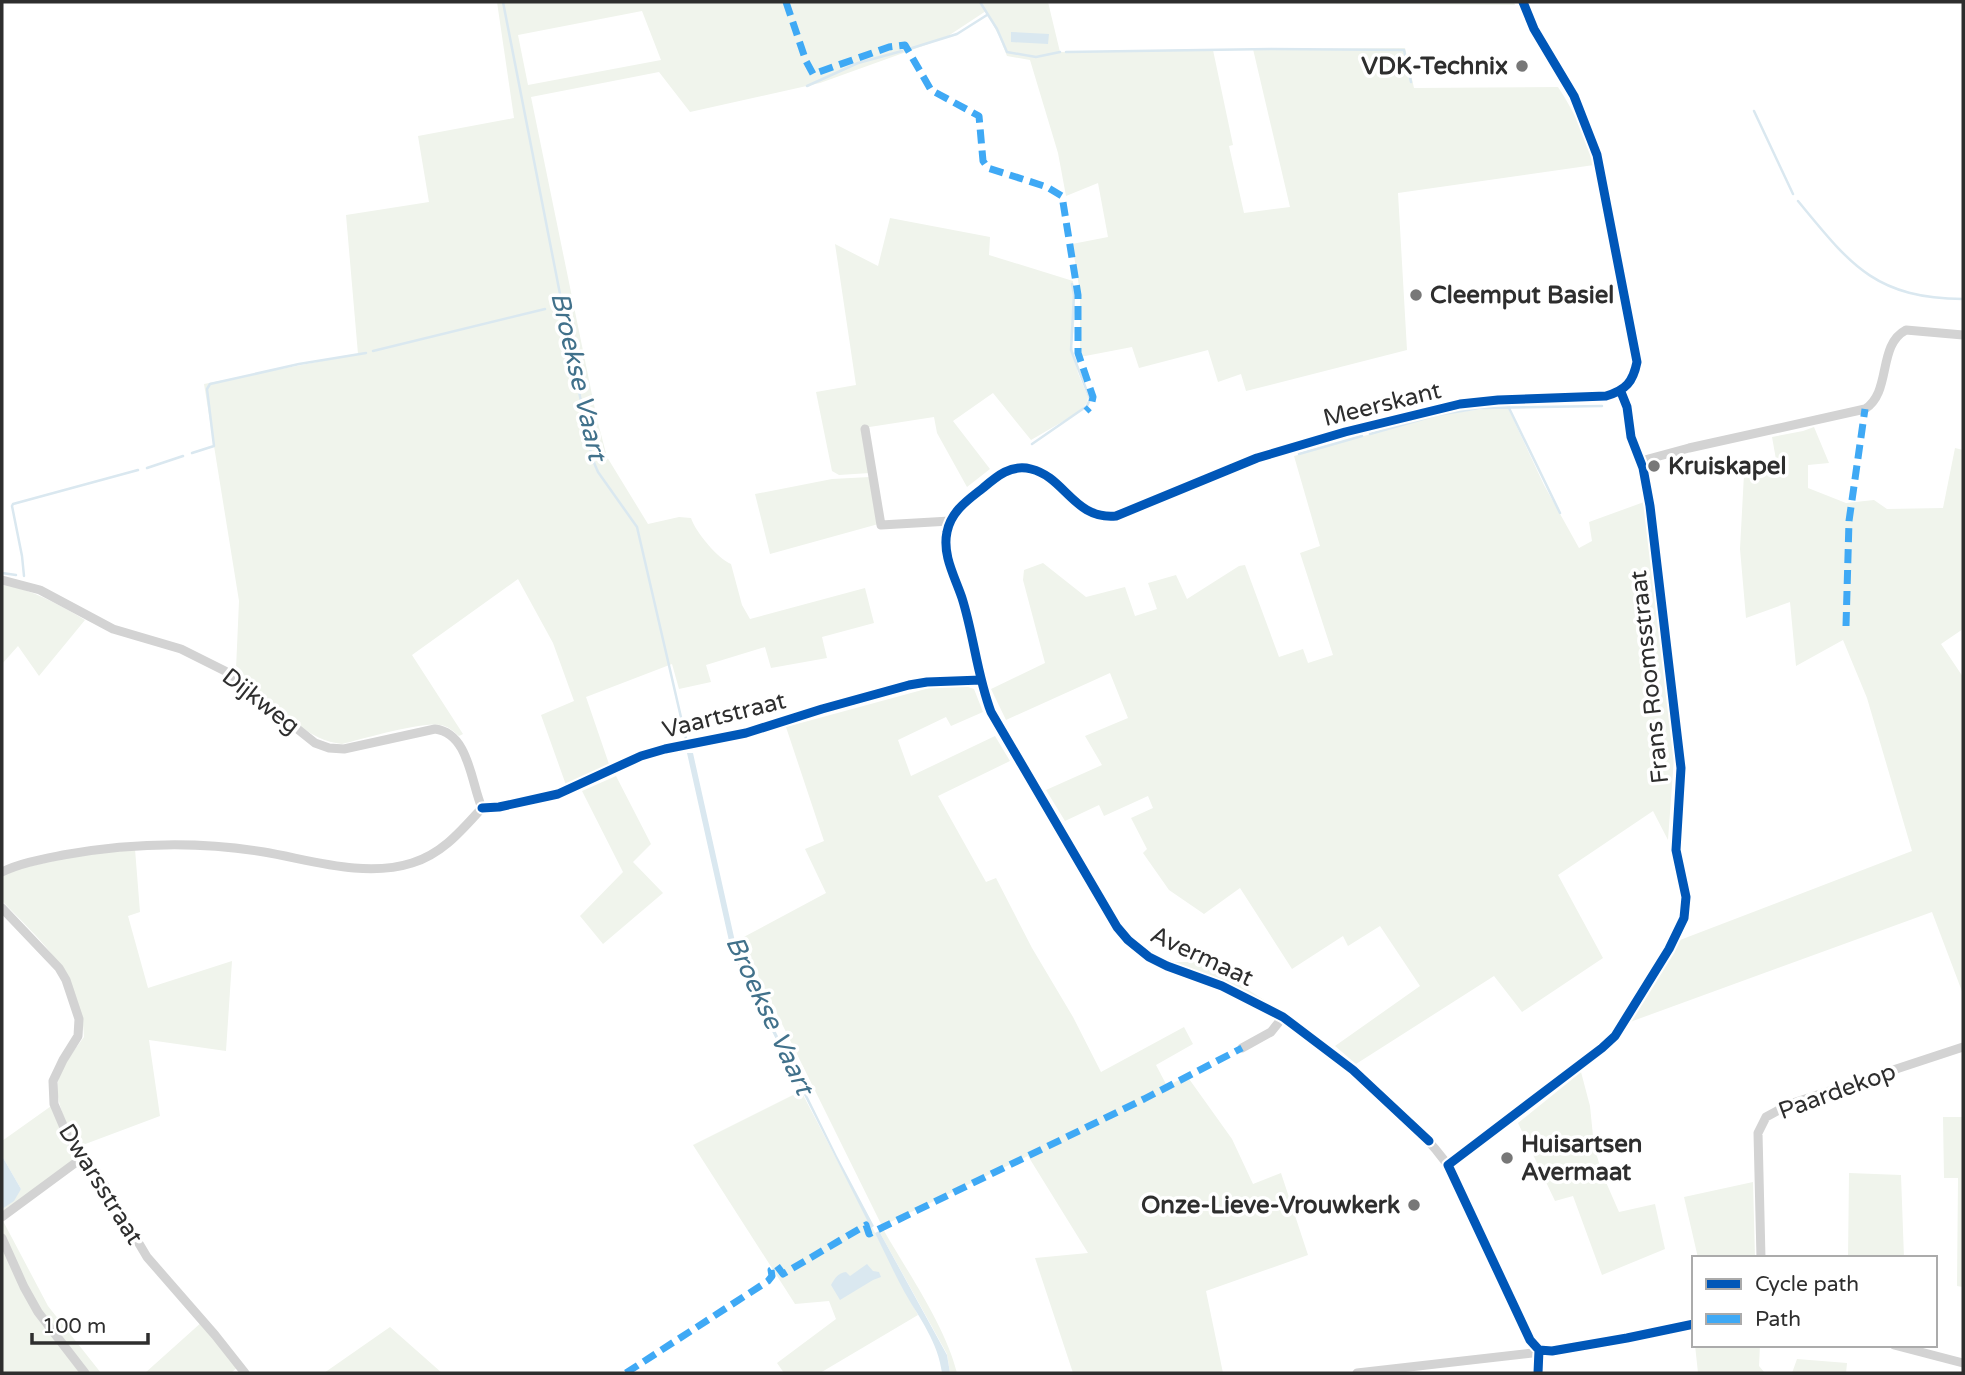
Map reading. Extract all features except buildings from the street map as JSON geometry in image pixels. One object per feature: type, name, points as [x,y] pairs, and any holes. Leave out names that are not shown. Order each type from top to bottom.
[{"type":"street","points":[[1523,2],[1534,29],[1574,96],[1597,155],[1637,362],[1633,379],[1622,392]]},
{"type":"street","points":[[1641,461],[1866,410],[1878,397],[1891,345],[1898,334],[1906,330],[1963,335]]},
{"type":"street","name":"Frans Roomsstraat","points":[[1448,1165],[1615,1036],[1669,949],[1684,918],[1686,897],[1676,850],[1681,768],[1655,543],[1641,461],[1631,436],[1622,392]]},
{"type":"street","name":"Meerskant","points":[[950,521],[960,506],[998,476],[1014,469],[1032,469],[1043,474],[1089,513],[1116,516],[1257,457],[1422,414],[1478,402],[1606,396],[1622,392]]},
{"type":"street","points":[[865,429],[881,525],[950,521],[947,531],[947,555],[962,599],[981,680]]},
{"type":"street","name":"Dijkweg","points":[[2,580],[40,590],[113,629],[181,649],[225,671],[315,743],[344,749],[424,731],[443,730],[458,743],[466,758],[482,808]]},
{"type":"street","name":"Avermaat","points":[[981,680],[991,712],[1117,927],[1149,957],[1222,986],[1283,1017],[1353,1070],[1433,1144],[1448,1165],[1530,1340],[1539,1350]]},
{"type":"street","name":"Vaartstraat","points":[[482,808],[558,794],[642,757],[747,733],[909,685],[981,680]]},
{"type":"street","points":[[2,872],[83,851],[127,846],[191,844],[222,846],[366,868],[397,867],[424,859],[436,852],[450,842],[482,808]]},
{"type":"street","name":"Dwarsstraat","points":[[2,908],[58,968],[75,1006],[80,1028],[53,1081],[54,1104],[62,1125],[82,1157],[96,1171],[147,1256],[244,1373]]},
{"type":"street","points":[[1242,1048],[1272,1032],[1283,1017]]},
{"type":"street","name":"Paardekop","points":[[1761,1256],[1758,1133],[1766,1117],[1790,1104],[1963,1047]]},
{"type":"street","points":[[2,1217],[82,1157]]},
{"type":"street","points":[[2,1238],[38,1312],[85,1373]]},
{"type":"street","points":[[1357,1373],[1539,1350],[1552,1351],[1692,1324]]},
{"type":"street","points":[[1902,1347],[1963,1363]]},
{"type":"street","points":[[1538,1373],[1539,1350]]},
{"type":"shaded area","points":[[497,2],[1048,2],[1060,52],[1213,50],[1233,145],[1229,146],[1244,213],[1290,207],[1253,49],[1405,48],[1414,88],[1558,87],[1579,125],[1594,165],[1398,193],[1407,350],[1246,391],[1241,374],[1218,382],[1208,350],[1139,368],[1132,347],[1080,357],[1080,292],[1072,244],[1108,237],[1098,183],[1066,196],[1058,153],[1030,60],[1007,56],[986,11],[945,38],[820,83],[690,112],[659,72],[531,97],[607,457],[648,524],[679,517],[691,518],[708,544],[731,564],[742,605],[750,619],[865,588],[874,623],[822,637],[827,658],[771,668],[765,647],[706,665],[711,682],[679,689],[672,664],[586,697],[610,767],[566,785],[541,715],[574,701],[553,643],[518,579],[412,655],[463,734],[459,736],[446,726],[432,724],[342,744],[328,741],[302,728],[243,677],[236,669],[239,601],[204,384],[358,354],[346,215],[429,202],[418,136],[514,118]],"holes":[[[642,11],[661,60],[528,85],[518,35]]]},
{"type":"shaded area","points":[[1514,2],[1515,5],[1277,3]]},
{"type":"shaded area","points":[[1011,32],[1049,34],[1048,44],[1011,42]]},
{"type":"shaded area","points":[[890,218],[990,237],[989,255],[1073,281],[1075,313],[1072,346],[1078,373],[1088,397],[1087,403],[1079,412],[1031,440],[993,393],[953,421],[990,469],[967,487],[937,433],[934,417],[863,428],[870,473],[839,475],[832,471],[816,392],[856,385],[835,244],[878,266]]},
{"type":"shaded area","points":[[1507,406],[1544,485],[1579,548],[1592,541],[1589,522],[1644,502],[1674,758],[1668,840],[1653,811],[1558,875],[1603,958],[1522,1012],[1494,976],[1356,1064],[1335,1046],[1420,986],[1380,926],[1348,946],[1343,936],[1292,969],[1240,888],[1204,914],[1169,890],[1143,853],[1147,849],[1131,818],[1153,808],[1148,796],[1104,816],[1099,805],[1065,821],[1046,790],[1102,765],[1085,736],[1128,718],[1110,673],[1006,720],[991,689],[1045,663],[1023,580],[1024,570],[1043,563],[1086,597],[1125,587],[1135,616],[1157,609],[1148,583],[1176,575],[1187,599],[1239,566],[1245,565],[1279,657],[1303,649],[1308,663],[1333,655],[1300,553],[1320,546],[1294,456],[1437,415]]},
{"type":"shaded area","points":[[1814,427],[1829,463],[1808,465],[1808,488],[1846,503],[1874,500],[1887,509],[1943,508],[1955,448],[1963,450],[1963,629],[1941,644],[1963,677],[1963,994],[1932,912],[1630,1022],[1680,940],[1912,851],[1867,698],[1843,640],[1796,666],[1790,602],[1746,618],[1740,549],[1744,474],[1777,465],[1772,437]]},
{"type":"shaded area","points":[[870,477],[882,523],[770,554],[755,494],[832,479]]},
{"type":"shaded area","points":[[2,584],[35,594],[85,620],[39,676],[18,646],[2,664]]},
{"type":"shaded area","points":[[965,686],[974,689],[983,712],[951,726],[946,717],[898,740],[911,776],[995,736],[1010,761],[938,796],[986,882],[996,878],[1101,1072],[1184,1027],[1193,1044],[1156,1065],[1167,1086],[1187,1076],[1232,1139],[1253,1184],[1281,1173],[1308,1255],[1206,1291],[1223,1373],[1073,1373],[1035,1258],[1088,1253],[1028,1156],[882,1226],[740,939],[826,893],[805,849],[824,841],[786,727],[933,687]]},
{"type":"shaded area","points":[[687,753],[693,753],[738,955],[874,1226],[871,1228],[731,950]]},
{"type":"shaded area","points":[[616,776],[651,844],[633,862],[663,893],[603,944],[580,916],[623,872],[582,791]]},
{"type":"shaded area","points":[[135,849],[140,912],[128,916],[148,988],[232,961],[226,1051],[149,1040],[160,1116],[80,1146],[66,1121],[58,1093],[60,1074],[84,1037],[76,995],[57,961],[2,901],[2,876],[10,871],[92,852]]},
{"type":"shaded area","points":[[1172,962],[1205,962],[1267,1002],[1228,983]]},
{"type":"shaded area","points":[[1581,1072],[1590,1106],[1594,1146],[1619,1212],[1655,1204],[1665,1249],[1602,1275],[1573,1196],[1555,1201],[1518,1123]]},
{"type":"shaded area","points":[[801,1091],[918,1315],[820,1373],[784,1373],[777,1363],[836,1319],[829,1301],[795,1304],[693,1145]]},
{"type":"shaded area","points":[[54,1104],[82,1158],[2,1217],[2,1209],[21,1189],[2,1156],[2,1141]]},
{"type":"shaded area","points":[[1943,1117],[1963,1117],[1963,1287],[1957,1286],[1958,1178],[1944,1178]]},
{"type":"shaded area","points":[[2,1156],[21,1189],[14,1201],[2,1209]]},
{"type":"shaded area","points":[[1849,1173],[1901,1175],[1904,1256],[1848,1256]]},
{"type":"shaded area","points":[[1753,1182],[1755,1256],[1698,1256],[1684,1197]]},
{"type":"shaded area","points":[[2,1219],[48,1306],[101,1373],[2,1373]]},
{"type":"shaded area","points":[[883,1229],[935,1318],[957,1373],[950,1373],[947,1354],[879,1231]]},
{"type":"shaded area","points":[[879,1231],[947,1355],[950,1373],[942,1373],[932,1341],[875,1233]]},
{"type":"shaded area","points":[[867,1264],[873,1271],[879,1272],[881,1277],[840,1300],[831,1285],[835,1278],[846,1272],[850,1276]]},
{"type":"shaded area","points":[[203,1321],[239,1366],[231,1373],[145,1373]]},
{"type":"shaded area","points":[[390,1327],[442,1373],[324,1373]]},
{"type":"shaded area","points":[[1695,1347],[1760,1347],[1759,1366],[1765,1373],[1698,1373]]},
{"type":"shaded area","points":[[1797,1359],[1847,1363],[1846,1373],[1792,1373]]},
{"type":"waterway","name":"Broekse Vaart","points":[[503,2],[592,458],[598,472],[637,527],[686,739]]},
{"type":"waterway","points":[[980,2],[997,29],[1007,52],[1036,57],[1060,52]]},
{"type":"waterway","points":[[912,48],[957,34],[987,15]]},
{"type":"waterway","points":[[1066,52],[1404,50],[1411,82]]},
{"type":"waterway","points":[[807,86],[858,63],[902,51]]},
{"type":"waterway","points":[[1754,111],[1793,194]]},
{"type":"waterway","points":[[1798,201],[1833,243],[1867,273],[1885,284],[1932,297],[1963,299]]},
{"type":"waterway","points":[[1032,444],[1087,406],[1090,399],[1071,350],[1074,295],[1072,284]]},
{"type":"waterway","points":[[373,351],[545,309]]},
{"type":"waterway","points":[[192,453],[214,446],[207,389],[210,384],[299,364],[366,353]]},
{"type":"waterway","points":[[1508,406],[1560,513]]},
{"type":"waterway","points":[[1370,434],[1437,415],[1480,408],[1602,406]]},
{"type":"waterway","points":[[1299,454],[1362,436]]},
{"type":"waterway","points":[[147,468],[183,456]]},
{"type":"waterway","points":[[24,576],[13,504],[138,470]]},
{"type":"waterway","points":[[2,573],[16,575]]},
{"type":"marked path","points":[[786,2],[813,74],[889,47],[905,45],[931,90],[979,116],[983,161],[988,168],[1047,187],[1062,196],[1078,295],[1078,353],[1093,397],[1091,406],[1086,411]]},
{"type":"marked path","points":[[1846,626],[1849,521],[1865,409]]},
{"type":"marked path","points":[[626,1373],[768,1281],[772,1276],[771,1270],[777,1266],[783,1274],[866,1225],[869,1234],[1242,1048]]},
{"type":"cycle path","points":[[1429,1141],[1353,1070],[1283,1017],[1222,986],[1149,957],[1117,927],[991,712],[966,612],[948,557],[946,541],[952,518],[961,507],[999,475],[1017,468],[1043,473],[1090,511],[1116,516],[1257,458],[1345,432],[1460,404],[1606,396],[1628,384],[1637,362],[1597,155],[1574,96],[1534,29],[1523,2]]},
{"type":"cycle path","points":[[1538,1373],[1539,1350],[1530,1340],[1448,1165],[1615,1036],[1669,949],[1684,918],[1686,897],[1676,850],[1681,768],[1650,506],[1643,468],[1631,437],[1627,407],[1621,392]]},
{"type":"cycle path","points":[[482,808],[558,794],[641,756],[746,733],[909,685],[981,680]]},
{"type":"cycle path","points":[[1539,1350],[1552,1351],[1692,1324]]},
{"type":"place","name":"VDK-Technix","points":[[1522,66]]},
{"type":"place","name":"Cleemput Basiel","points":[[1416,295]]},
{"type":"place","name":"Kruiskapel","points":[[1654,466]]},
{"type":"place","name":"Huisartsen Avermaat","points":[[1507,1158]]},
{"type":"place","name":"Onze-Lieve-Vrouwkerk","points":[[1414,1205]]}]
